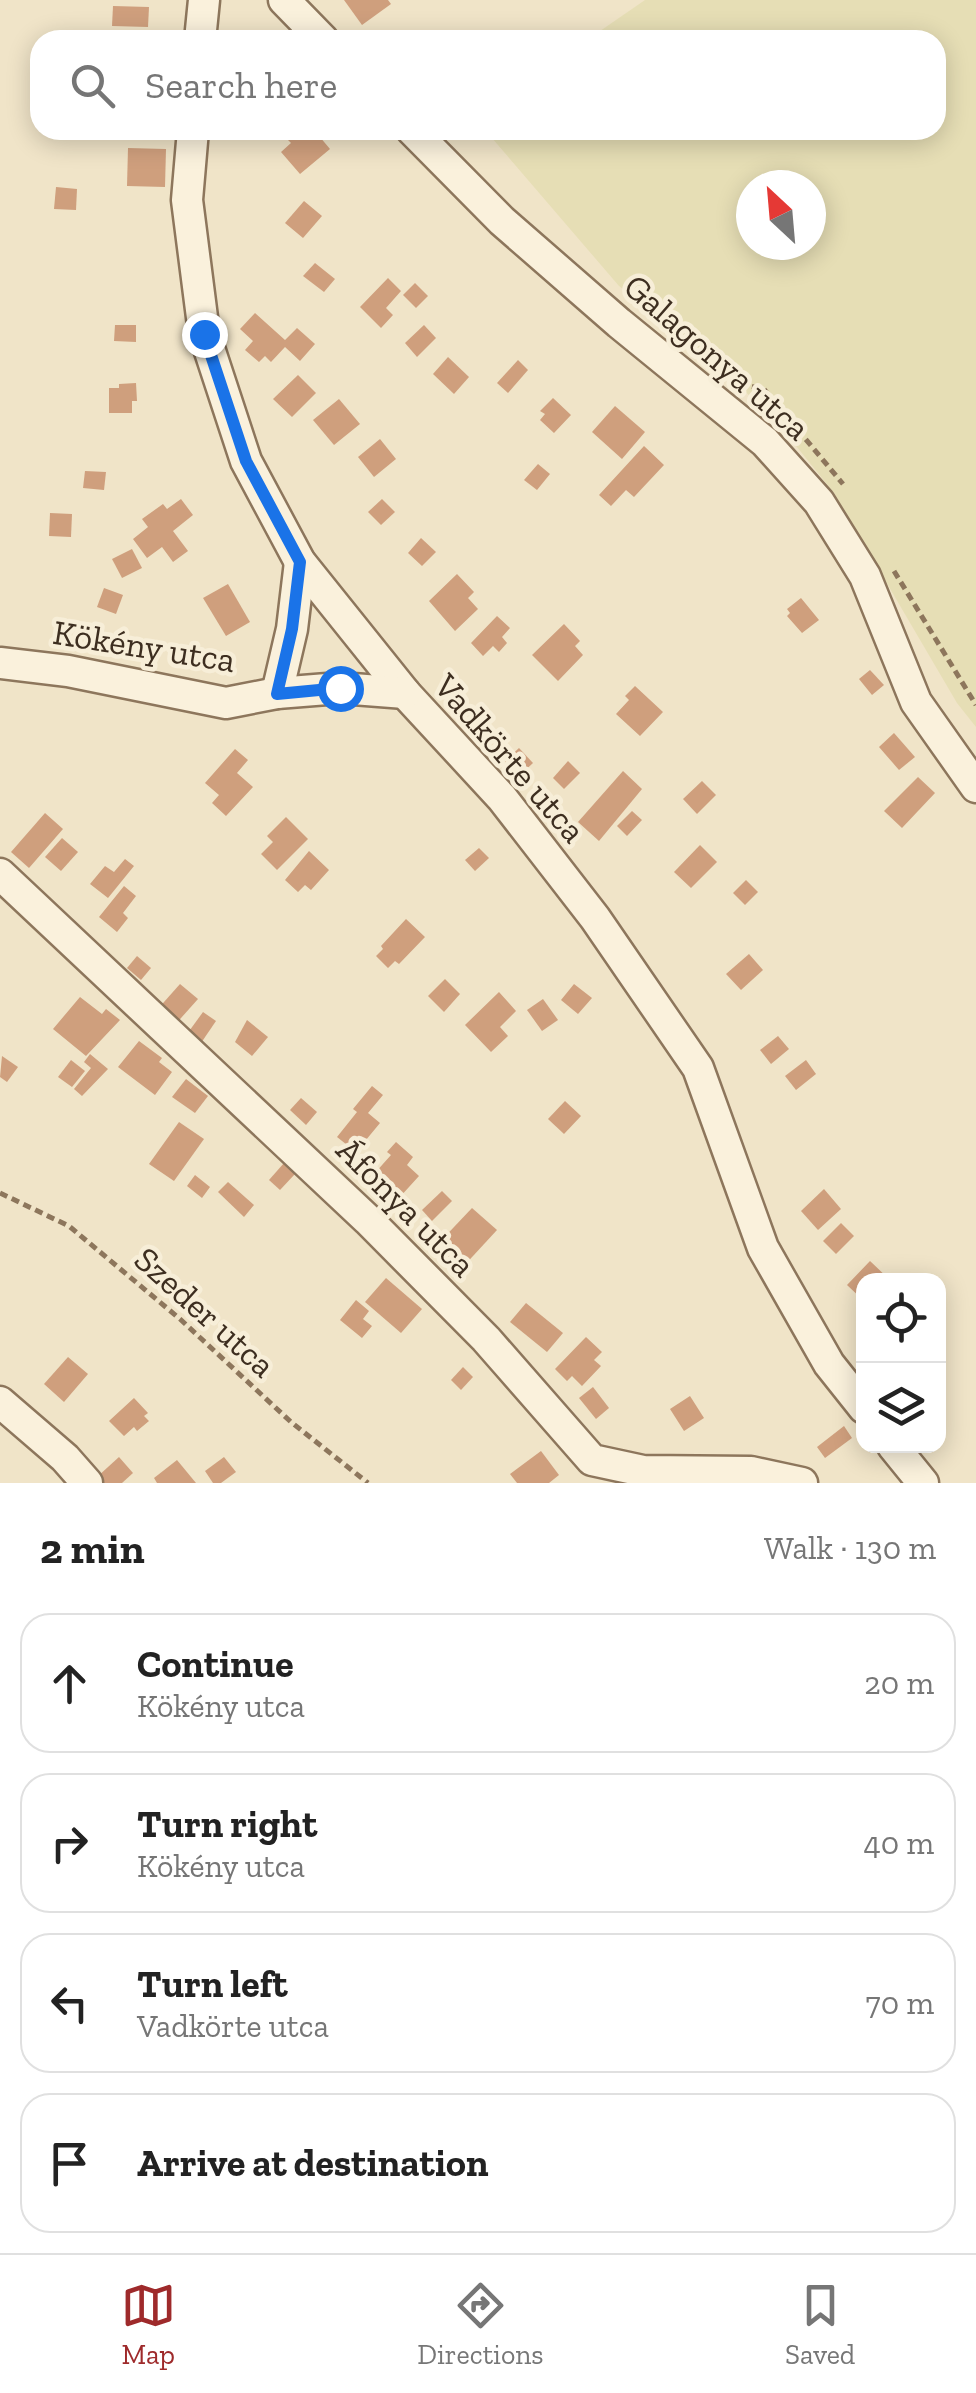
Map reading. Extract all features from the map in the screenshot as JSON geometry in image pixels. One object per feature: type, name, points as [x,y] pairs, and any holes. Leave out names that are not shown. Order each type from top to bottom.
[{"type":"street","points":[[201,30],[204,0]]},
{"type":"street","points":[[284,0],[313,30]]},
{"type":"street","name":"Vadkörte utca","points":[[191,140],[186,200],[204,334],[246,461],[300,562],[405,693],[502,798],[584,903],[698,1068],[763,1248],[829,1364],[856,1398]]},
{"type":"street","name":"Galagonya utca","points":[[422,140],[502,222],[765,442],[819,502],[865,576],[916,702],[976,787]]},
{"type":"street","name":"Kökény utca","points":[[277,694],[292,629],[300,562]]},
{"type":"street","name":"Kökény utca","points":[[0,664],[68,671],[226,703],[340,688],[405,693]]},
{"type":"street","name":"Áfonya utca","points":[[0,874],[368,1220],[486,1339],[592,1460],[643,1472],[751,1472],[802,1483]]},
{"type":"street","points":[[0,1402],[65,1458],[87,1483]]},
{"type":"street","points":[[898,1453],[922,1483]]},
{"type":"path","name":"Szeder utca","points":[[0,1193],[69,1226],[180,1319],[290,1422],[368,1483]]},
{"type":"shaded area","points":[[645,0],[976,0],[976,727],[957,703],[834,493],[772,416],[685,337],[619,286],[494,140],[946,140],[946,30],[602,30]]},
{"type":"building","points":[[344,0],[388,0],[391,4],[362,25]]},
{"type":"building","points":[[113,6],[149,7],[148,27],[112,26]]},
{"type":"building","points":[[288,140],[322,140],[330,149],[300,174],[281,152],[291,143]]},
{"type":"building","points":[[128,148],[166,149],[165,187],[127,186]]},
{"type":"building","points":[[56,187],[77,189],[76,210],[54,209]]},
{"type":"building","points":[[304,201],[322,216],[303,238],[285,223]]},
{"type":"building","points":[[315,263],[335,279],[324,292],[303,276]]},
{"type":"building","points":[[388,278],[401,291],[386,308],[393,315],[381,328],[360,307]]},
{"type":"building","points":[[415,283],[428,296],[416,308],[403,295]]},
{"type":"building","points":[[255,313],[285,340],[297,328],[315,344],[300,361],[285,347],[271,362],[265,356],[259,362],[245,350],[253,341],[240,329]]},
{"type":"building","points":[[115,325],[136,325],[136,342],[114,341]]},
{"type":"building","points":[[424,325],[436,338],[417,357],[405,343]]},
{"type":"building","points":[[448,357],[469,377],[454,394],[433,374]]},
{"type":"building","points":[[518,360],[528,370],[508,393],[497,383]]},
{"type":"building","points":[[298,375],[316,393],[292,417],[273,399]]},
{"type":"building","points":[[136,383],[137,401],[132,401],[132,413],[109,413],[109,388]]},
{"type":"building","points":[[553,398],[571,415],[554,433],[540,420],[545,414],[540,411]]},
{"type":"building","points":[[339,399],[360,424],[334,445],[313,420]]},
{"type":"building","points":[[615,406],[645,432],[622,459],[592,432]]},
{"type":"building","points":[[380,439],[396,459],[374,477],[358,457]]},
{"type":"building","points":[[644,446],[664,465],[634,497],[626,490],[611,506],[599,495]]},
{"type":"building","points":[[538,464],[550,474],[537,490],[524,480]]},
{"type":"building","points":[[85,471],[106,472],[104,490],[83,488]]},
{"type":"building","points":[[181,499],[193,515],[173,531],[188,551],[173,562],[162,547],[147,558],[133,539],[148,527],[142,519],[163,504],[167,509]]},
{"type":"building","points":[[382,499],[395,512],[381,525],[368,512]]},
{"type":"building","points":[[50,513],[72,514],[71,537],[49,536]]},
{"type":"building","points":[[421,538],[436,552],[422,566],[408,553]]},
{"type":"building","points":[[132,549],[142,568],[122,578],[112,559]]},
{"type":"building","points":[[457,574],[474,592],[468,598],[478,609],[455,631],[429,601]]},
{"type":"building","points":[[228,584],[250,622],[226,636],[203,598]]},
{"type":"building","points":[[104,588],[123,595],[116,614],[97,607]]},
{"type":"building","points":[[801,598],[819,620],[802,633],[787,616],[787,609]]},
{"type":"building","points":[[497,616],[510,628],[502,637],[507,643],[499,652],[493,646],[483,656],[471,643]]},
{"type":"building","points":[[564,624],[580,641],[575,646],[583,655],[558,681],[532,655]]},
{"type":"building","points":[[870,670],[884,685],[872,695],[859,679]]},
{"type":"building","points":[[635,686],[663,712],[640,736],[616,714]]},
{"type":"building","points":[[894,733],[915,757],[899,770],[879,747]]},
{"type":"building","points":[[519,748],[533,763],[519,776],[505,761]]},
{"type":"building","points":[[235,749],[248,760],[237,773],[253,787],[226,816],[212,803],[219,795],[205,783]]},
{"type":"building","points":[[568,761],[580,773],[564,789],[553,778]]},
{"type":"building","points":[[623,771],[642,789],[599,841],[578,822]]},
{"type":"building","points":[[918,777],[935,793],[902,828],[884,811]]},
{"type":"building","points":[[702,781],[716,795],[697,814],[683,799]]},
{"type":"building","points":[[632,811],[642,820],[627,836],[617,826]]},
{"type":"building","points":[[45,813],[63,829],[29,868],[11,852]]},
{"type":"building","points":[[286,817],[308,839],[277,870],[261,854],[273,842],[267,836]]},
{"type":"building","points":[[62,838],[78,852],[61,871],[45,857]]},
{"type":"building","points":[[700,845],[717,862],[691,888],[674,872]]},
{"type":"building","points":[[479,848],[489,858],[475,871],[465,860]]},
{"type":"building","points":[[309,851],[329,870],[311,890],[305,885],[298,892],[285,880]]},
{"type":"building","points":[[125,859],[134,866],[108,898],[90,884],[105,866],[114,872]]},
{"type":"building","points":[[746,880],[758,892],[745,905],[733,893]]},
{"type":"building","points":[[124,886],[136,896],[123,913],[128,918],[117,932],[99,917]]},
{"type":"building","points":[[406,919],[425,937],[399,964],[395,961],[388,968],[376,956]]},
{"type":"building","points":[[749,954],[763,970],[741,990],[726,974]]},
{"type":"building","points":[[137,956],[151,968],[141,980],[127,968]]},
{"type":"building","points":[[445,979],[460,994],[444,1012],[428,996]]},
{"type":"building","points":[[180,984],[198,999],[173,1027],[156,1011]]},
{"type":"building","points":[[574,984],[592,998],[578,1014],[561,1000]]},
{"type":"building","points":[[499,992],[516,1011],[500,1027],[508,1036],[491,1052],[465,1025]]},
{"type":"building","points":[[80,997],[102,1014],[106,1009],[120,1020],[86,1056],[53,1029]]},
{"type":"building","points":[[543,999],[558,1020],[542,1031],[527,1010]]},
{"type":"building","points":[[203,1012],[216,1021],[201,1043],[187,1034]]},
{"type":"building","points":[[247,1020],[268,1037],[252,1056],[235,1042]]},
{"type":"building","points":[[778,1036],[789,1049],[771,1064],[760,1050]]},
{"type":"building","points":[[139,1041],[162,1058],[159,1062],[172,1072],[155,1095],[118,1067]]},
{"type":"building","points":[[90,1054],[108,1069],[82,1096],[74,1089],[91,1068],[84,1062]]},
{"type":"building","points":[[2,1056],[18,1067],[7,1082],[0,1077]]},
{"type":"building","points":[[71,1060],[85,1071],[72,1087],[58,1077]]},
{"type":"building","points":[[806,1060],[816,1074],[796,1090],[785,1076]]},
{"type":"building","points":[[186,1079],[208,1096],[195,1113],[172,1097]]},
{"type":"building","points":[[372,1086],[383,1095],[368,1113],[380,1123],[356,1152],[337,1137]]},
{"type":"building","points":[[301,1098],[317,1112],[306,1125],[290,1110]]},
{"type":"building","points":[[565,1101],[581,1116],[564,1134],[548,1119]]},
{"type":"building","points":[[179,1122],[204,1139],[174,1181],[149,1164]]},
{"type":"building","points":[[396,1142],[413,1157],[407,1165],[419,1176],[399,1198],[374,1174],[391,1155],[387,1152]]},
{"type":"building","points":[[284,1163],[295,1174],[280,1190],[269,1180]]},
{"type":"building","points":[[195,1175],[210,1187],[202,1198],[187,1186]]},
{"type":"building","points":[[228,1182],[254,1205],[244,1217],[218,1192]]},
{"type":"building","points":[[824,1189],[841,1209],[818,1230],[801,1211]]},
{"type":"building","points":[[442,1191],[452,1201],[432,1221],[422,1210]]},
{"type":"building","points":[[472,1208],[497,1230],[461,1269],[436,1246]]},
{"type":"building","points":[[841,1223],[854,1236],[836,1254],[823,1241]]},
{"type":"building","points":[[870,1261],[883,1273],[858,1273]]},
{"type":"building","points":[[856,1276],[856,1293],[847,1285]]},
{"type":"building","points":[[386,1278],[422,1309],[401,1333],[365,1302]]},
{"type":"building","points":[[356,1300],[369,1311],[363,1319],[372,1326],[362,1338],[340,1320]]},
{"type":"building","points":[[526,1303],[563,1333],[547,1352],[510,1322]]},
{"type":"building","points":[[586,1337],[602,1352],[594,1360],[601,1366],[582,1386],[572,1376],[567,1381],[555,1369]]},
{"type":"building","points":[[68,1357],[88,1374],[64,1402],[44,1384]]},
{"type":"building","points":[[463,1367],[473,1377],[461,1390],[451,1380]]},
{"type":"building","points":[[593,1387],[609,1408],[596,1419],[579,1398]]},
{"type":"building","points":[[690,1396],[704,1418],[684,1431],[670,1409]]},
{"type":"building","points":[[134,1398],[148,1413],[144,1416],[149,1421],[124,1436],[109,1421]]},
{"type":"building","points":[[844,1426],[852,1438],[825,1458],[817,1447]]},
{"type":"building","points":[[541,1451],[559,1475],[549,1483],[517,1483],[510,1474]]},
{"type":"building","points":[[119,1457],[133,1473],[122,1483],[103,1483],[97,1477]]},
{"type":"building","points":[[224,1457],[236,1472],[221,1483],[213,1483],[205,1471]]},
{"type":"building","points":[[177,1460],[196,1483],[157,1483],[154,1478]]},
{"type":"route","points":[[204,334],[246,461],[300,562],[292,629],[277,694],[340,688]]}]
